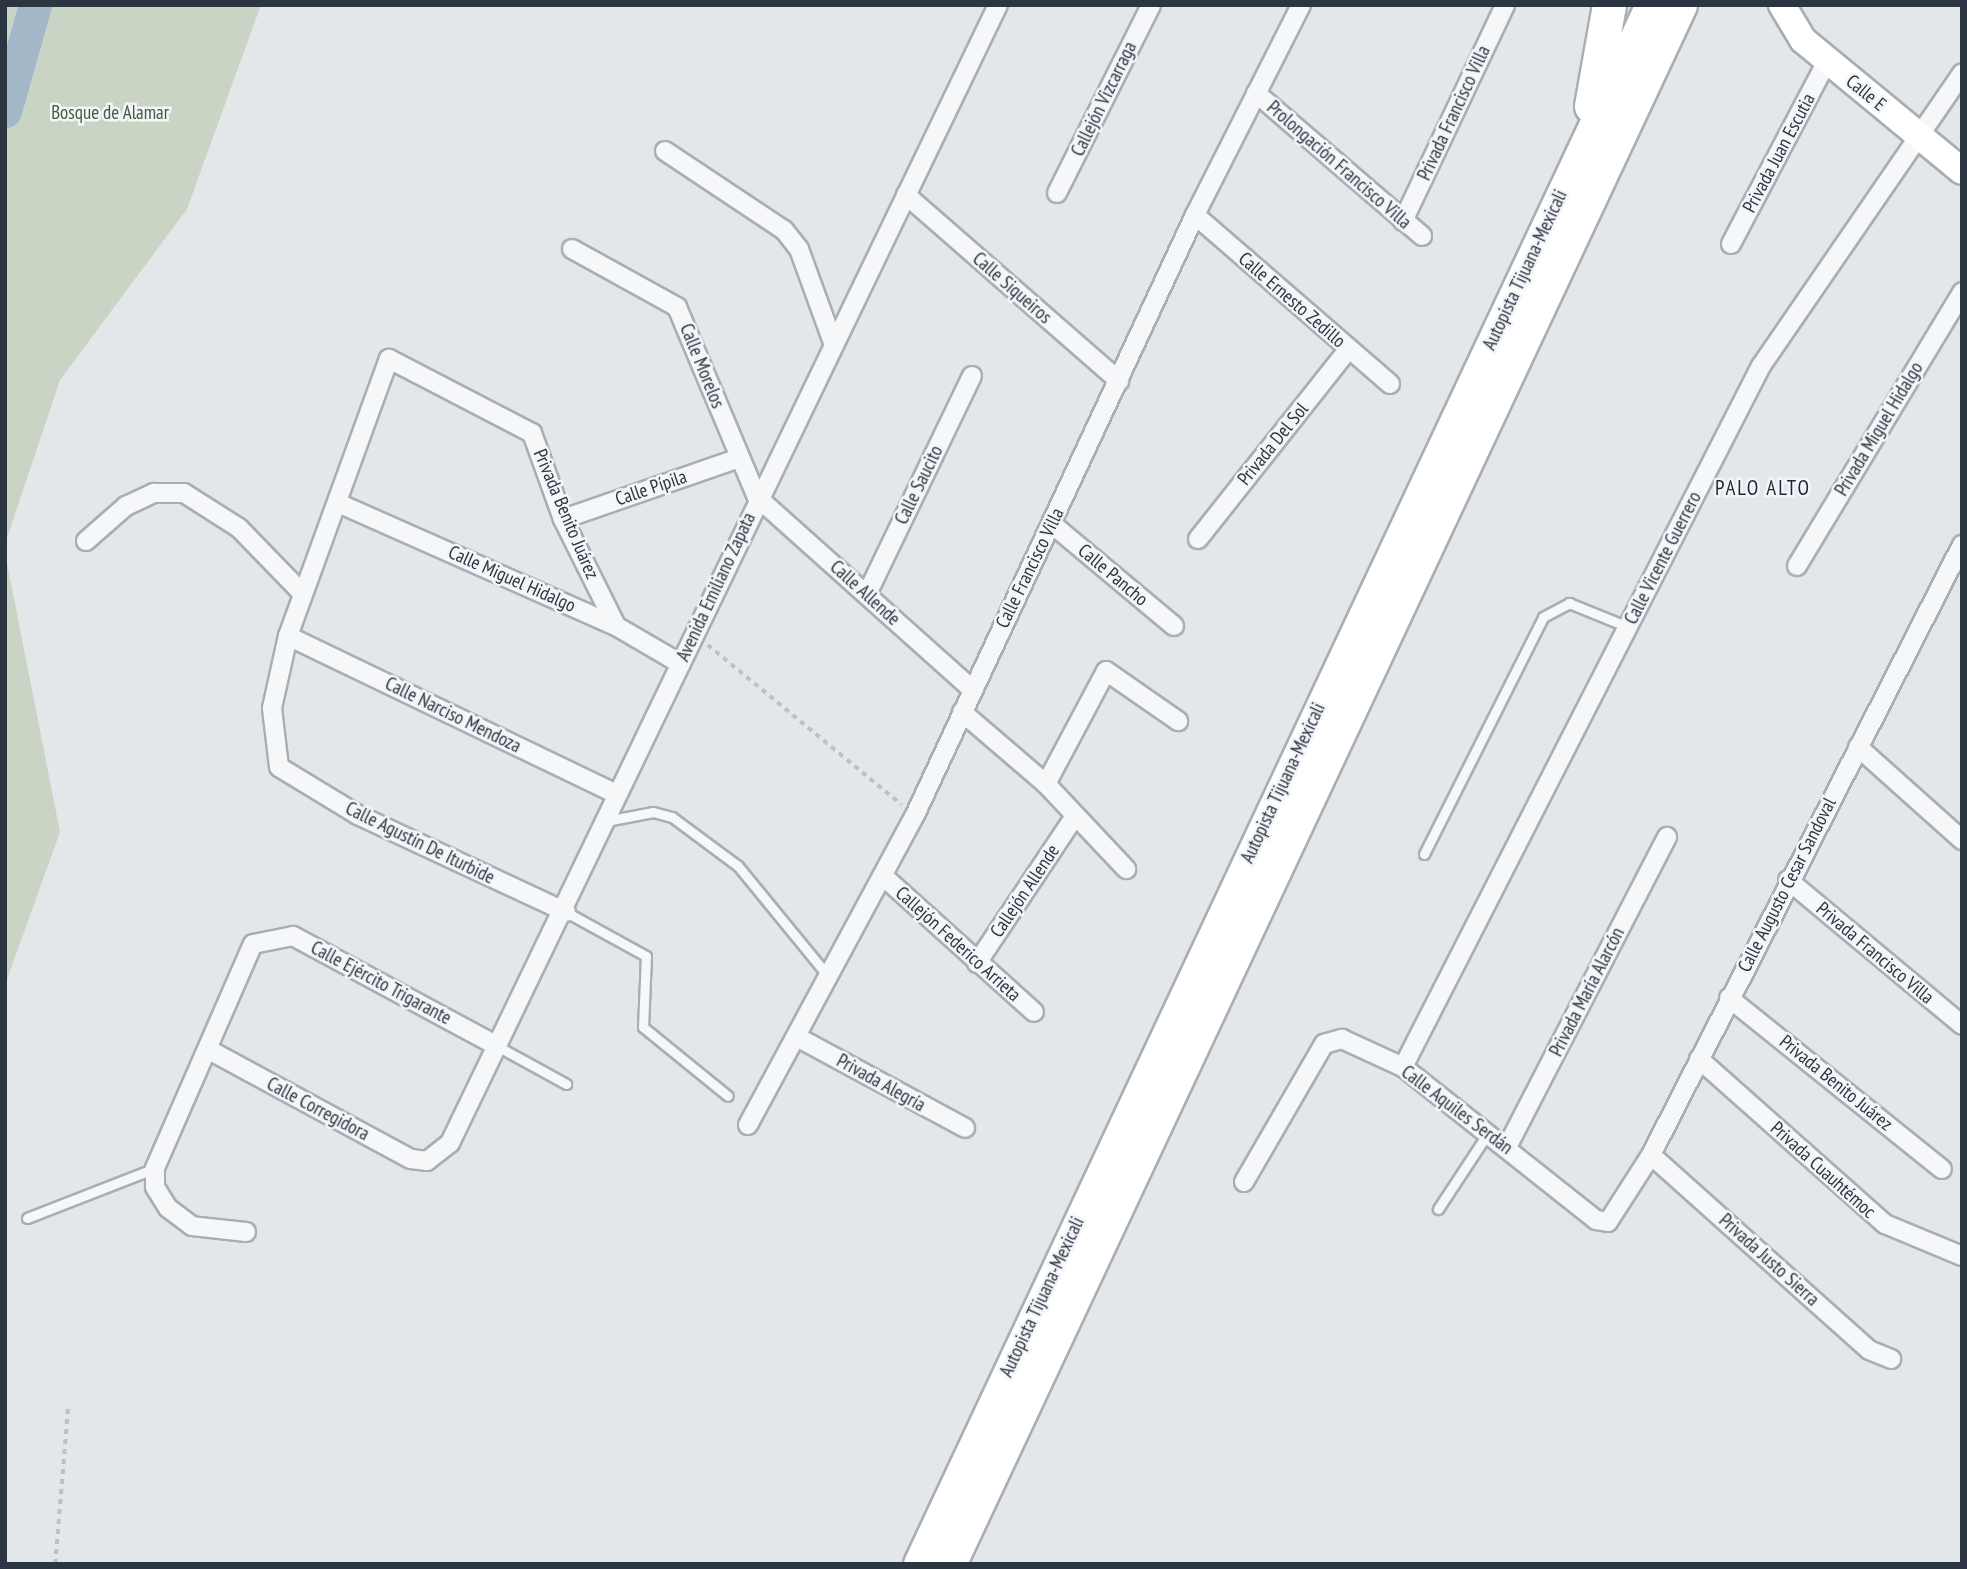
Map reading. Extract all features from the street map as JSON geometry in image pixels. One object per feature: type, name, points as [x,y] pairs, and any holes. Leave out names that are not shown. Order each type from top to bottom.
[{"type":"highway","points":[[1587,137],[1609,5]]},
{"type":"highway","name":"Autopista Tijuana-Mexicali","points":[[920,1564],[1651,5]]},
{"type":"highway","name":"Autopista Tijuana-Mexicali","points":[[949,1564],[1680,5]]},
{"type":"main road","name":"Calle E","points":[[1782,5],[1803,40],[1962,171]]},
{"type":"street","name":"Avenida Emiliano Zapata","points":[[427,1161],[450,1143],[566,912],[617,794],[695,635],[757,497],[834,345],[998,5]]},
{"type":"street","name":"Callejón Vizcarraga","points":[[1057,193],[1151,5]]},
{"type":"street","name":"Calle Francisco Villa","points":[[748,1125],[915,815],[1195,215],[1301,5]]},
{"type":"street","name":"Privada Francisco Villa","points":[[1403,221],[1505,5]]},
{"type":"street","name":"Privada Juan Escutia","points":[[1731,244],[1827,61]]},
{"type":"street","name":"Calle Vicente Guerrero","points":[[1403,1067],[1761,366],[1962,73]]},
{"type":"street","name":"Prolongación Francisco Villa","points":[[1256,93],[1422,236]]},
{"type":"street","points":[[665,151],[784,230],[799,250],[834,345]]},
{"type":"street","name":"Calle Siqueiros","points":[[906,195],[1119,381]]},
{"type":"street","name":"Calle Ernesto Zedillo","points":[[1195,215],[1390,384]]},
{"type":"street","name":"Calle Morelos","points":[[572,249],[677,307],[738,458],[757,497]]},
{"type":"street","name":"Privada Miguel Hidalgo","points":[[1797,566],[1962,292]]},
{"type":"street","name":"Privada Del Sol","points":[[1198,539],[1348,350]]},
{"type":"street","name":"Privada Benito Juárez","points":[[338,503],[389,359],[532,433],[564,519],[616,626]]},
{"type":"street","name":"Calle Saucito","points":[[867,594],[972,376]]},
{"type":"street","name":"Calle Pípila","points":[[564,519],[738,458]]},
{"type":"street","points":[[86,541],[126,506],[154,493],[184,493],[213,508],[302,593]]},
{"type":"street","name":"Calle Allende","points":[[757,497],[972,689]]},
{"type":"street","points":[[288,636],[338,503]]},
{"type":"street","name":"Calle Miguel Hidalgo","points":[[338,503],[616,626],[681,664]]},
{"type":"street","name":"Calle Pancho","points":[[1052,524],[1174,626]]},
{"type":"street","name":"Calle Augusto Cesar Sandoval","points":[[1608,1222],[1651,1155],[1788,880],[1962,545]]},
{"type":"street","name":"Calle Agustín De Iturbide","points":[[288,636],[272,708],[279,766],[358,815],[566,912]]},
{"type":"street","name":"Calle Narciso Mendoza","points":[[288,636],[617,794]]},
{"type":"street","points":[[1046,784],[1107,671],[1178,721]]},
{"type":"street","points":[[962,712],[1046,784],[1073,819],[1126,869]]},
{"type":"street","points":[[1858,747],[1962,840]]},
{"type":"street","name":"Callejón Allende","points":[[977,963],[1073,819]]},
{"type":"street","name":"Privada María Alarcón","points":[[1507,1147],[1667,837]]},
{"type":"street","name":"Callejón Federico Arrieta","points":[[883,876],[1034,1012]]},
{"type":"street","name":"Privada Francisco Villa","points":[[1788,880],[1962,1025]]},
{"type":"street","name":"Calle Ejército Trigarante","points":[[155,1168],[211,1051],[236,974],[253,944],[293,936],[497,1046]]},
{"type":"street","name":"Privada Benito Juárez","points":[[1728,998],[1942,1169]]},
{"type":"street","name":"Privada Alegría","points":[[797,1037],[965,1128]]},
{"type":"street","name":"Calle Aquiles Serdán","points":[[1244,1182],[1324,1044],[1342,1039],[1403,1067],[1489,1131],[1596,1220],[1608,1222]]},
{"type":"street","name":"Calle Corregidora","points":[[211,1051],[411,1159],[427,1161]]},
{"type":"street","name":"Privada Cuauhtémoc","points":[[1699,1059],[1885,1224],[1962,1256]]},
{"type":"street","name":"Privada Justo Sierra","points":[[1651,1155],[1869,1350],[1891,1359]]},
{"type":"street","points":[[155,1168],[155,1186],[168,1209],[192,1226],[246,1232]]},
{"type":"lane","points":[[1424,854],[1544,617],[1569,603],[1628,627]]},
{"type":"lane","points":[[606,821],[653,812],[672,817],[745,873],[828,976]]},
{"type":"lane","points":[[566,912],[646,956],[643,1027],[728,1096]]},
{"type":"lane","points":[[497,1046],[566,1084]]},
{"type":"lane","points":[[1438,1209],[1489,1131]]},
{"type":"lane","points":[[27,1218],[155,1168]]},
{"type":"path","points":[[695,635],[915,815]]},
{"type":"path","points":[[55,1564],[68,1407]]},
{"type":"green space","name":"Bosque de Alamar","points":[[5,5],[261,5],[187,209],[60,380],[5,544]]},
{"type":"green space","points":[[5,553],[60,832],[5,985]]},
{"type":"waterway","points":[[5,111],[35,5]]},
{"type":"waterway","points":[[5,71],[16,74]]},
{"type":"district","name":"PALO ALTO","points":[[1763,488]]}]
